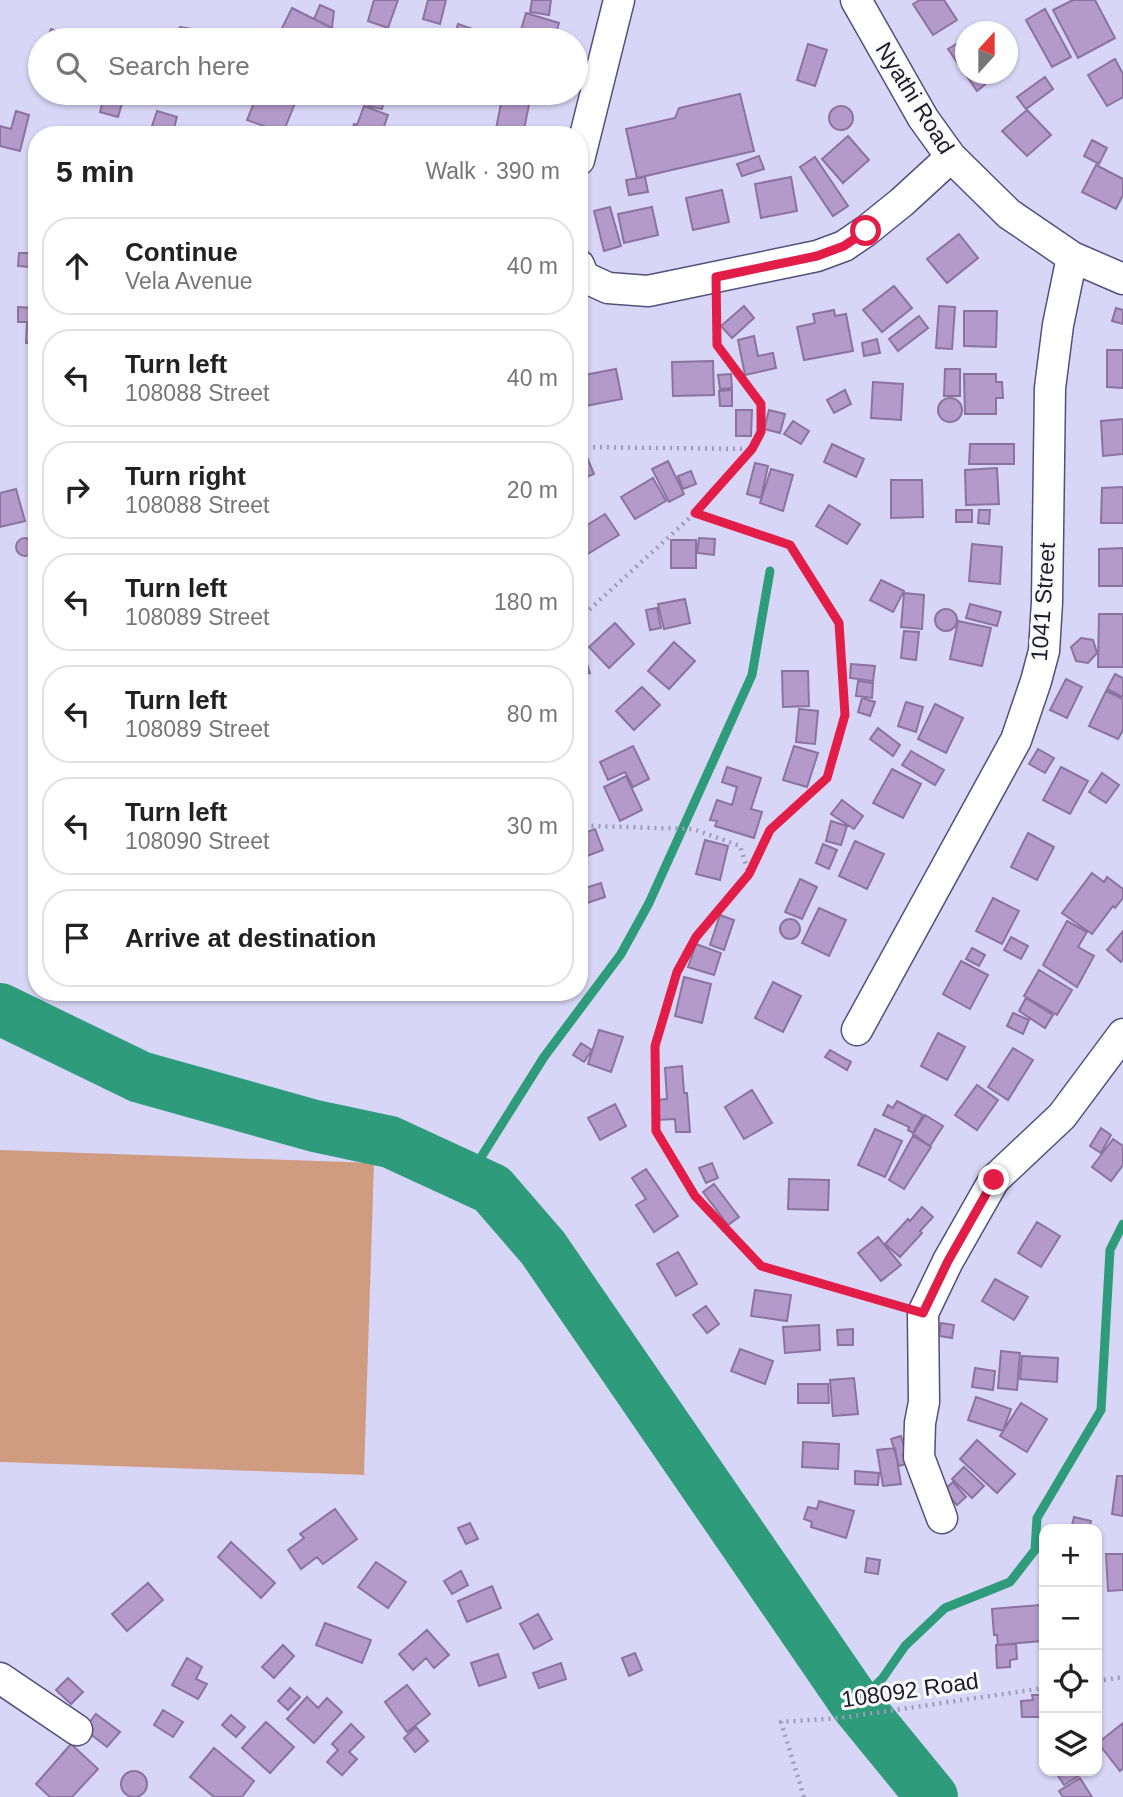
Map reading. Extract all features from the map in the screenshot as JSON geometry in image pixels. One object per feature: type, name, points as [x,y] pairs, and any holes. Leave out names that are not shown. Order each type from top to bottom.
[{"type":"street","points":[[588,126],[619,0]]},
{"type":"street","name":"Nyathi Road","points":[[856,0],[923,118],[951,157],[1009,214],[1072,257],[1123,279]]},
{"type":"street","points":[[588,278],[608,288],[648,292],[817,256],[844,246],[902,202],[951,157]]},
{"type":"street","name":"1041 Street","points":[[856,1030],[1016,740],[1036,681],[1044,651],[1047,602],[1050,388],[1058,324],[1072,257]]},
{"type":"street","points":[[942,1518],[919,1457],[924,1402],[923,1313],[948,1261],[994,1180],[1062,1116],[1123,1034]]},
{"type":"street","points":[[0,1678],[77,1730]]},
{"type":"path","points":[[588,611],[695,513],[752,449],[761,432],[761,404],[717,345],[716,277]]},
{"type":"path","points":[[588,447],[752,449]]},
{"type":"path","points":[[695,513],[790,545],[839,623],[845,715],[827,778],[770,830],[749,874],[696,937],[677,972],[655,1046],[656,1131],[695,1196],[761,1266],[923,1313]]},
{"type":"path","points":[[588,827],[693,829],[740,846],[749,874]]},
{"type":"path","points":[[1102,1680],[1123,1677]]},
{"type":"path","name":"108092 Road","points":[[804,1797],[781,1721],[840,1718],[1039,1689]]},
{"type":"shaded area","points":[[0,1150],[374,1163],[364,1474],[368,1475],[0,1462]]},
{"type":"building","points":[[374,0],[398,0],[388,28],[368,21]]},
{"type":"building","points":[[428,0],[446,0],[440,24],[423,19]]},
{"type":"building","points":[[532,0],[551,0],[549,15],[530,12]]},
{"type":"building","points":[[920,0],[944,0],[957,20],[933,35],[913,4]]},
{"type":"building","points":[[1073,0],[1095,0],[1115,38],[1078,58],[1053,10]]},
{"type":"building","points":[[320,5],[334,11],[332,28],[314,19]]},
{"type":"building","points":[[292,8],[332,28],[282,28]]},
{"type":"building","points":[[1045,9],[1071,57],[1052,67],[1026,20]]},
{"type":"building","points":[[526,13],[559,23],[558,28],[522,28]]},
{"type":"building","points":[[808,44],[827,50],[815,86],[797,80]]},
{"type":"building","points":[[955,45],[955,59],[948,49]]},
{"type":"building","points":[[1115,59],[1123,74],[1123,97],[1107,106],[1088,75]]},
{"type":"building","points":[[1045,77],[1053,89],[1026,109],[1017,97]]},
{"type":"building","points":[[972,84],[986,84],[977,91]]},
{"type":"building","points":[[740,94],[754,151],[637,178],[626,129],[675,118],[679,108]]},
{"type":"building","points":[[102,105],[122,105],[118,117],[100,112]]},
{"type":"building","points":[[253,105],[294,105],[286,126],[264,126],[247,120]]},
{"type":"building","points":[[368,105],[383,105],[382,109]]},
{"type":"building","points":[[501,105],[529,105],[525,126],[497,126]]},
{"type":"building","points":[[364,106],[388,115],[384,126],[353,126],[357,125]]},
{"type":"building","points":[[836,106],[846,106],[853,113],[853,123],[846,130],[836,130],[829,123],[829,113]]},
{"type":"building","points":[[1027,110],[1051,135],[1027,156],[1002,131]]},
{"type":"building","points":[[16,111],[29,115],[20,151],[0,146],[0,126],[11,129]]},
{"type":"building","points":[[157,111],[177,117],[175,126],[152,126]]},
{"type":"building","points":[[848,136],[869,160],[843,183],[822,159]]},
{"type":"building","points":[[1092,140],[1107,148],[1099,164],[1084,156]]},
{"type":"building","points":[[759,156],[764,169],[742,176],[737,164]]},
{"type":"building","points":[[815,157],[848,206],[833,216],[800,167]]},
{"type":"building","points":[[1096,165],[1123,179],[1123,195],[1116,209],[1082,192]]},
{"type":"building","points":[[645,177],[648,192],[629,195],[626,180]]},
{"type":"building","points":[[791,177],[797,211],[761,218],[755,184]]},
{"type":"building","points":[[722,190],[729,222],[693,230],[686,198]]},
{"type":"building","points":[[610,207],[621,246],[604,251],[594,211]]},
{"type":"building","points":[[652,207],[658,235],[624,243],[618,214]]},
{"type":"building","points":[[959,234],[978,258],[947,283],[927,259]]},
{"type":"building","points":[[19,253],[28,253],[28,267],[18,266]]},
{"type":"building","points":[[894,286],[912,308],[882,332],[863,310]]},
{"type":"building","points":[[744,306],[754,318],[732,338],[721,326]]},
{"type":"building","points":[[939,306],[955,307],[952,349],[936,348]]},
{"type":"building","points":[[18,307],[28,308],[28,343],[27,322],[18,322]]},
{"type":"building","points":[[1116,308],[1123,310],[1123,324],[1112,321]]},
{"type":"building","points":[[834,310],[835,316],[846,314],[853,351],[804,360],[797,327],[815,323],[813,314]]},
{"type":"building","points":[[964,311],[997,311],[996,347],[964,346]]},
{"type":"building","points":[[919,316],[928,328],[898,351],[889,339]]},
{"type":"building","points":[[754,336],[758,356],[773,353],[776,368],[745,375],[738,340]]},
{"type":"building","points":[[877,339],[880,353],[864,356],[862,343]]},
{"type":"building","points":[[1107,350],[1123,350],[1123,388],[1107,387]]},
{"type":"building","points":[[713,361],[714,395],[673,396],[672,362]]},
{"type":"building","points":[[616,369],[622,399],[588,405],[588,374]]},
{"type":"building","points":[[945,369],[960,369],[960,396],[944,396]]},
{"type":"building","points":[[731,374],[732,388],[720,389],[718,375]]},
{"type":"building","points":[[964,374],[996,374],[996,382],[1002,382],[1003,398],[996,398],[996,414],[965,414]]},
{"type":"building","points":[[873,382],[903,384],[901,420],[871,418]]},
{"type":"building","points":[[732,390],[732,406],[720,406],[719,391]]},
{"type":"building","points":[[845,390],[851,404],[834,413],[827,400]]},
{"type":"building","points":[[950,398],[958,402],[962,410],[958,418],[950,422],[942,418],[938,410],[942,402]]},
{"type":"building","points":[[736,410],[752,410],[751,436],[736,436]]},
{"type":"building","points":[[769,410],[785,414],[780,433],[764,429]]},
{"type":"building","points":[[1123,419],[1123,454],[1103,456],[1101,421]]},
{"type":"building","points":[[793,421],[809,431],[801,444],[784,434]]},
{"type":"building","points":[[832,444],[864,459],[856,477],[824,462]]},
{"type":"building","points":[[970,444],[1014,444],[1014,464],[969,464]]},
{"type":"building","points":[[588,460],[594,474],[588,476]]},
{"type":"building","points":[[668,461],[684,494],[669,502],[652,469]]},
{"type":"building","points":[[755,463],[768,466],[761,498],[747,494]]},
{"type":"building","points":[[997,468],[999,504],[966,505],[965,470]]},
{"type":"building","points":[[771,469],[793,475],[783,511],[760,503]]},
{"type":"building","points":[[691,471],[696,484],[683,489],[678,476]]},
{"type":"building","points":[[653,478],[666,501],[635,519],[621,497]]},
{"type":"building","points":[[891,480],[922,480],[923,517],[891,518]]},
{"type":"building","points":[[1123,487],[1123,523],[1101,523],[1102,488]]},
{"type":"building","points":[[16,489],[25,521],[0,527],[0,493]]},
{"type":"building","points":[[829,505],[860,524],[847,544],[816,526]]},
{"type":"building","points":[[956,510],[972,510],[972,522],[956,522]]},
{"type":"building","points":[[979,510],[990,510],[989,524],[978,523]]},
{"type":"building","points":[[605,514],[619,535],[588,554],[588,524]]},
{"type":"building","points":[[28,538],[28,556],[21,556],[16,551],[16,543]]},
{"type":"building","points":[[699,538],[715,539],[714,555],[697,553]]},
{"type":"building","points":[[671,540],[696,540],[696,568],[671,568]]},
{"type":"building","points":[[972,544],[1002,547],[1000,584],[969,581]]},
{"type":"building","points":[[1123,548],[1123,586],[1099,586],[1099,549]]},
{"type":"building","points":[[881,580],[904,591],[893,612],[870,600]]},
{"type":"building","points":[[904,593],[924,595],[922,629],[901,627]]},
{"type":"building","points":[[685,599],[690,623],[664,629],[658,604]]},
{"type":"building","points":[[970,604],[1001,612],[997,626],[966,618]]},
{"type":"building","points":[[657,608],[661,628],[650,630],[646,610]]},
{"type":"building","points":[[946,609],[956,616],[957,620],[950,630],[946,631],[936,624],[935,620],[942,610]]},
{"type":"building","points":[[1099,614],[1123,614],[1123,667],[1098,667]]},
{"type":"building","points":[[958,621],[991,628],[982,666],[950,659]]},
{"type":"building","points":[[615,623],[634,644],[609,668],[589,647]]},
{"type":"building","points":[[904,631],[919,632],[916,660],[901,658]]},
{"type":"building","points":[[1081,638],[1093,640],[1097,653],[1088,663],[1076,661],[1071,647]]},
{"type":"building","points":[[674,642],[695,661],[669,689],[648,671]]},
{"type":"building","points":[[851,664],[875,666],[873,681],[850,678]]},
{"type":"building","points":[[782,671],[808,671],[809,706],[783,707]]},
{"type":"building","points":[[1115,674],[1123,678],[1123,697],[1107,689]]},
{"type":"building","points":[[1066,679],[1082,687],[1067,718],[1050,710]]},
{"type":"building","points":[[858,681],[873,683],[872,698],[856,696]]},
{"type":"building","points":[[642,687],[660,705],[634,730],[616,711]]},
{"type":"building","points":[[1106,691],[1123,699],[1123,730],[1118,739],[1089,726]]},
{"type":"building","points":[[862,698],[875,702],[870,716],[858,712]]},
{"type":"building","points":[[906,702],[923,707],[916,732],[898,726]]},
{"type":"building","points":[[935,704],[963,718],[946,753],[918,739]]},
{"type":"building","points":[[799,709],[818,711],[815,744],[796,742]]},
{"type":"building","points":[[878,728],[900,745],[893,756],[870,739]]},
{"type":"building","points":[[633,746],[649,779],[633,787],[625,772],[608,780],[600,762]]},
{"type":"building","points":[[794,746],[818,753],[807,787],[783,780]]},
{"type":"building","points":[[1038,749],[1054,758],[1045,773],[1029,764]]},
{"type":"building","points":[[911,751],[944,770],[935,785],[902,765]]},
{"type":"building","points":[[727,767],[761,778],[751,809],[762,812],[754,838],[715,826],[717,821],[710,820],[717,800],[732,805],[737,787],[722,782]]},
{"type":"building","points":[[1061,767],[1088,781],[1070,814],[1043,800]]},
{"type":"building","points":[[892,769],[921,784],[903,818],[873,803]]},
{"type":"building","points":[[1102,773],[1119,785],[1106,803],[1089,792]]},
{"type":"building","points":[[626,776],[642,810],[620,821],[604,787]]},
{"type":"building","points":[[842,800],[863,816],[854,829],[831,814]]},
{"type":"building","points":[[831,821],[847,826],[841,845],[826,841]]},
{"type":"building","points":[[595,829],[603,850],[588,856],[588,832]]},
{"type":"building","points":[[1028,833],[1054,847],[1037,880],[1011,867]]},
{"type":"building","points":[[705,840],[728,846],[720,880],[696,874]]},
{"type":"building","points":[[855,841],[884,854],[867,889],[839,876]]},
{"type":"building","points":[[823,844],[837,850],[829,869],[816,863]]},
{"type":"building","points":[[1092,873],[1104,882],[1107,877],[1123,889],[1123,898],[1115,908],[1113,906],[1092,934],[1062,913]]},
{"type":"building","points":[[800,879],[817,887],[802,919],[785,912]]},
{"type":"building","points":[[601,883],[605,897],[588,903],[588,887]]},
{"type":"building","points":[[993,898],[1019,911],[1002,944],[976,931]]},
{"type":"building","points":[[819,908],[846,920],[829,956],[802,943]]},
{"type":"building","points":[[720,915],[734,920],[724,950],[710,945]]},
{"type":"building","points":[[786,919],[794,919],[800,929],[794,939],[786,939],[780,933],[780,925]]},
{"type":"building","points":[[1067,921],[1087,932],[1078,947],[1094,956],[1077,987],[1043,965]]},
{"type":"building","points":[[1123,931],[1123,959],[1121,962],[1107,950]]},
{"type":"building","points":[[1011,937],[1028,946],[1021,959],[1004,950]]},
{"type":"building","points":[[696,944],[721,953],[714,975],[688,967]]},
{"type":"building","points":[[972,948],[985,955],[979,966],[966,959]]},
{"type":"building","points":[[961,961],[988,975],[970,1009],[943,994]]},
{"type":"building","points":[[1039,970],[1072,990],[1057,1015],[1024,996]]},
{"type":"building","points":[[684,977],[711,984],[702,1023],[675,1016]]},
{"type":"building","points":[[773,982],[801,996],[783,1032],[755,1018]]},
{"type":"building","points":[[1026,998],[1053,1015],[1045,1028],[1019,1011]]},
{"type":"building","points":[[1013,1013],[1029,1020],[1023,1034],[1007,1026]]},
{"type":"building","points":[[599,1030],[623,1037],[611,1072],[588,1064]]},
{"type":"building","points":[[938,1033],[965,1047],[947,1080],[921,1066]]},
{"type":"building","points":[[581,1043],[592,1050],[584,1062],[573,1055]]},
{"type":"building","points":[[1013,1048],[1033,1060],[1008,1100],[988,1087]]},
{"type":"building","points":[[830,1050],[851,1062],[847,1070],[825,1057]]},
{"type":"building","points":[[682,1066],[690,1132],[676,1132],[675,1119],[657,1120],[656,1100],[667,1099],[665,1068]]},
{"type":"building","points":[[977,1085],[998,1100],[977,1130],[955,1115]]},
{"type":"building","points":[[752,1090],[772,1123],[744,1139],[725,1107]]},
{"type":"building","points":[[897,1101],[923,1115],[913,1133],[908,1130],[909,1127],[883,1115],[888,1105],[893,1108]]},
{"type":"building","points":[[615,1104],[626,1126],[600,1140],[588,1118]]},
{"type":"building","points":[[925,1115],[943,1126],[930,1146],[913,1134]]},
{"type":"building","points":[[1101,1128],[1111,1135],[1101,1153],[1090,1146]]},
{"type":"building","points":[[875,1129],[902,1141],[885,1177],[858,1165]]},
{"type":"building","points":[[913,1136],[931,1147],[904,1189],[889,1180]]},
{"type":"building","points":[[1113,1139],[1123,1146],[1123,1165],[1111,1181],[1092,1167]]},
{"type":"building","points":[[712,1163],[718,1178],[706,1183],[699,1168]]},
{"type":"building","points":[[646,1169],[678,1216],[654,1232],[636,1205],[646,1199],[632,1178]]},
{"type":"building","points":[[789,1179],[829,1180],[828,1210],[788,1209]]},
{"type":"building","points":[[714,1184],[739,1217],[728,1225],[703,1192]]},
{"type":"building","points":[[922,1207],[933,1217],[900,1257],[885,1244]]},
{"type":"building","points":[[1037,1222],[1060,1236],[1041,1267],[1018,1253]]},
{"type":"building","points":[[878,1237],[901,1265],[881,1281],[858,1253]]},
{"type":"building","points":[[678,1252],[697,1284],[676,1296],[657,1264]]},
{"type":"building","points":[[995,1279],[1028,1297],[1014,1320],[982,1301]]},
{"type":"building","points":[[755,1290],[791,1295],[787,1321],[751,1316]]},
{"type":"building","points":[[706,1306],[719,1324],[707,1333],[693,1315]]},
{"type":"building","points":[[941,1323],[954,1325],[952,1338],[939,1336]]},
{"type":"building","points":[[819,1325],[820,1350],[785,1353],[783,1327]]},
{"type":"building","points":[[853,1329],[853,1345],[838,1345],[837,1330]]},
{"type":"building","points":[[740,1349],[773,1361],[765,1384],[731,1371]]},
{"type":"building","points":[[1001,1351],[1020,1353],[1017,1390],[998,1388]]},
{"type":"building","points":[[1022,1356],[1058,1358],[1057,1382],[1020,1379]]},
{"type":"building","points":[[975,1368],[995,1371],[993,1390],[972,1387]]},
{"type":"building","points":[[854,1378],[858,1414],[833,1416],[830,1380]]},
{"type":"building","points":[[798,1384],[828,1384],[829,1403],[798,1403]]},
{"type":"building","points":[[976,1397],[1011,1409],[1003,1431],[968,1420]]},
{"type":"building","points":[[1021,1403],[1047,1419],[1027,1452],[1000,1436]]},
{"type":"building","points":[[901,1436],[906,1464],[899,1466],[891,1439]]},
{"type":"building","points":[[977,1440],[1015,1474],[997,1493],[960,1459]]},
{"type":"building","points":[[803,1442],[839,1444],[838,1469],[802,1467]]},
{"type":"building","points":[[895,1448],[901,1484],[883,1486],[877,1450]]},
{"type":"building","points":[[964,1467],[984,1486],[972,1498],[952,1479]]},
{"type":"building","points":[[855,1471],[879,1473],[878,1485],[855,1484]]},
{"type":"building","points":[[1117,1476],[1123,1476],[1123,1516],[1112,1514]]},
{"type":"building","points":[[953,1482],[966,1497],[957,1505],[944,1490]]},
{"type":"building","points":[[819,1501],[854,1511],[846,1538],[811,1527],[812,1522],[804,1519],[808,1507],[817,1509]]},
{"type":"building","points":[[335,1509],[357,1539],[323,1564],[317,1557],[301,1569],[288,1550],[304,1538],[300,1534]]},
{"type":"building","points":[[1074,1517],[1091,1521],[1090,1524],[1072,1524]]},
{"type":"building","points":[[470,1523],[478,1539],[466,1544],[458,1528]]},
{"type":"building","points":[[231,1542],[275,1583],[261,1598],[218,1557]]},
{"type":"building","points":[[1106,1554],[1123,1554],[1123,1590],[1108,1591]]},
{"type":"building","points":[[867,1558],[880,1560],[878,1574],[865,1572]]},
{"type":"building","points":[[376,1562],[406,1582],[388,1608],[358,1587]]},
{"type":"building","points":[[461,1571],[468,1585],[452,1594],[444,1581]]},
{"type":"building","points":[[148,1583],[163,1600],[127,1631],[112,1614]]},
{"type":"building","points":[[492,1586],[501,1608],[467,1622],[458,1601]]},
{"type":"building","points":[[1039,1605],[1039,1641],[998,1645],[997,1635],[994,1635],[992,1609]]},
{"type":"building","points":[[538,1614],[552,1639],[534,1649],[520,1624]]},
{"type":"building","points":[[325,1623],[371,1640],[362,1663],[316,1645]]},
{"type":"building","points":[[427,1630],[449,1655],[434,1668],[426,1658],[413,1670],[399,1654]]},
{"type":"building","points":[[1016,1644],[1017,1659],[1010,1660],[1010,1667],[997,1668],[996,1645]]},
{"type":"building","points":[[283,1645],[294,1656],[274,1678],[262,1667]]},
{"type":"building","points":[[635,1653],[642,1670],[629,1676],[622,1658]]},
{"type":"building","points":[[498,1654],[506,1677],[479,1686],[471,1663]]},
{"type":"building","points":[[187,1658],[202,1667],[196,1679],[207,1684],[198,1699],[172,1685]]},
{"type":"building","points":[[561,1663],[566,1679],[539,1688],[533,1673]]},
{"type":"building","points":[[68,1678],[83,1692],[71,1704],[56,1690]]},
{"type":"building","points":[[407,1685],[430,1714],[407,1732],[385,1702]]},
{"type":"building","points":[[290,1688],[300,1697],[288,1710],[278,1701]]},
{"type":"building","points":[[1032,1695],[1039,1695],[1039,1717],[1022,1717],[1021,1701],[1033,1700]]},
{"type":"building","points":[[307,1697],[318,1708],[327,1698],[342,1712],[314,1743],[287,1719]]},
{"type":"building","points":[[163,1710],[183,1722],[173,1737],[154,1725]]},
{"type":"building","points":[[96,1714],[120,1732],[107,1747],[84,1729]]},
{"type":"building","points":[[231,1715],[245,1727],[236,1737],[222,1725]]},
{"type":"building","points":[[266,1722],[294,1747],[270,1773],[242,1748]]},
{"type":"building","points":[[1123,1723],[1123,1768],[1120,1771],[1102,1748],[1102,1740]]},
{"type":"building","points":[[351,1724],[364,1737],[349,1752],[357,1759],[342,1775],[327,1762],[338,1750],[332,1744]]},
{"type":"building","points":[[416,1727],[428,1741],[415,1752],[404,1738]]},
{"type":"building","points":[[71,1744],[98,1769],[72,1797],[50,1797],[36,1784]]},
{"type":"building","points":[[214,1748],[254,1781],[242,1797],[214,1797],[190,1777]]},
{"type":"building","points":[[134,1771],[143,1775],[147,1784],[143,1793],[134,1797],[125,1793],[121,1784],[125,1775]]},
{"type":"building","points":[[1058,1776],[1078,1776],[1064,1785]]},
{"type":"building","points":[[1080,1778],[1092,1797],[1063,1797],[1059,1791]]},
{"type":"waterway","points":[[588,998],[621,954],[649,903],[752,675],[770,571]]},
{"type":"waterway","points":[[468,1178],[544,1057],[586,1001]]},
{"type":"waterway","points":[[0,1009],[140,1077],[315,1126],[390,1142],[492,1189],[543,1248],[856,1704],[932,1797]]},
{"type":"waterway","points":[[856,1704],[882,1679],[905,1646],[945,1608],[1010,1582],[1035,1550],[1037,1518],[1101,1410],[1110,1250],[1123,1224]]},
{"type":"route","points":[[866,231],[844,246],[817,256],[716,277],[717,345],[761,404],[761,432],[752,449],[695,513],[790,545],[839,623],[845,715],[827,778],[770,830],[749,874],[696,937],[677,972],[655,1046],[656,1131],[695,1196],[761,1266],[923,1313],[948,1261],[994,1180]]}]
